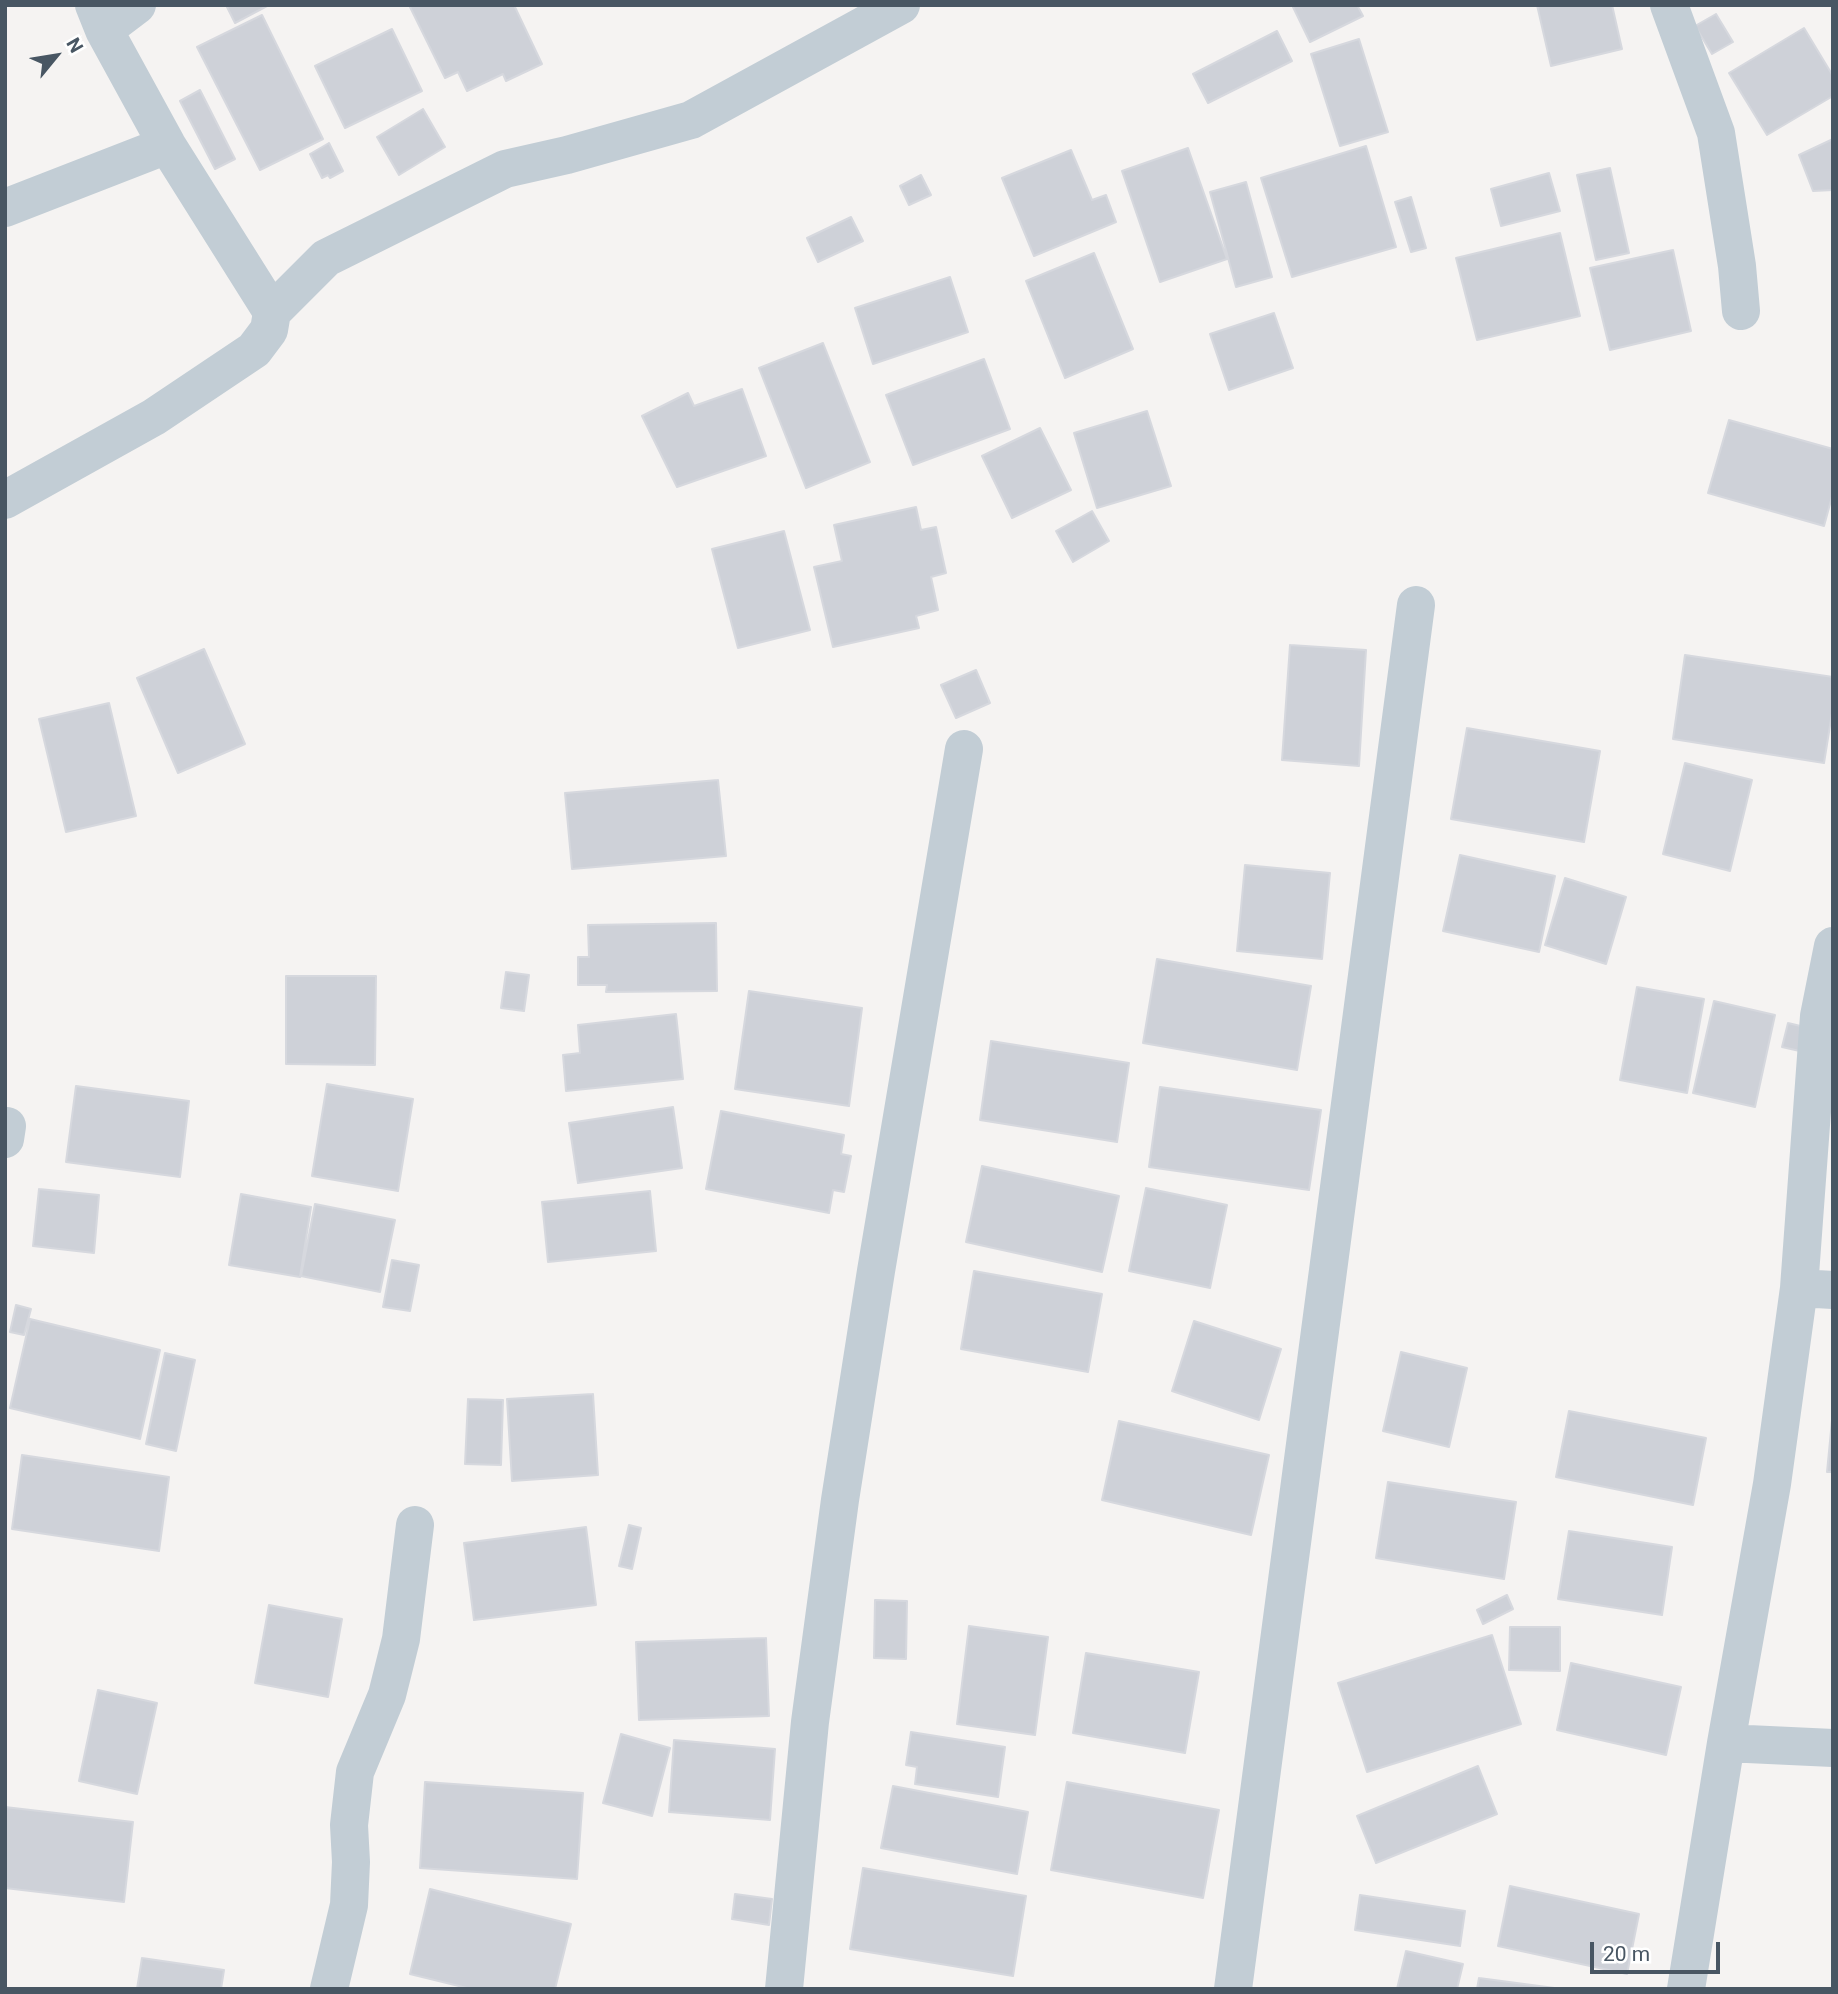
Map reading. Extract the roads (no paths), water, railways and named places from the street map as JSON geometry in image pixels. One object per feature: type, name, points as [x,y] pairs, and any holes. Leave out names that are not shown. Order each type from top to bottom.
[{"type":"street","points":[[138,5],[99,18],[167,145],[272,312]]},
{"type":"street","points":[[5,500],[153,417],[254,350],[269,330],[272,312],[326,258],[505,169],[567,155],[691,120],[901,5]]},
{"type":"street","points":[[1669,5],[1716,133],[1737,266],[1741,311]]},
{"type":"street","points":[[5,208],[167,145]]},
{"type":"street","points":[[1233,1989],[1416,605]]},
{"type":"street","points":[[784,1989],[810,1723],[840,1500],[964,749]]},
{"type":"street","points":[[1686,1989],[1772,1484],[1816,1289],[1819,1016],[1833,946]]},
{"type":"street","points":[[330,1989],[349,1905],[349,1825],[355,1772],[387,1695],[401,1639],[415,1525]]},
{"type":"street","points":[[1726,1743],[1833,1748]]}]
